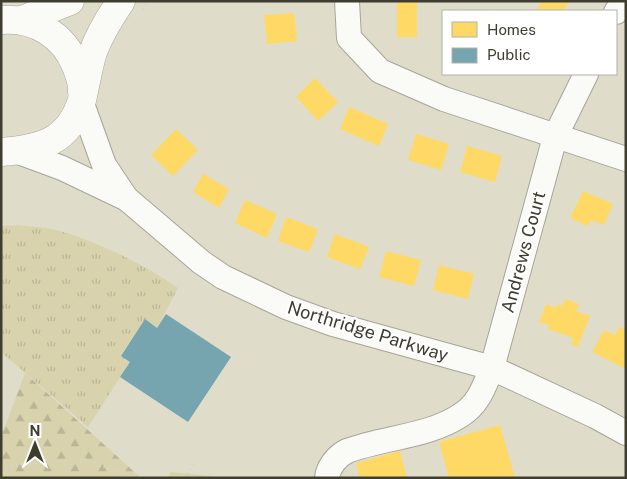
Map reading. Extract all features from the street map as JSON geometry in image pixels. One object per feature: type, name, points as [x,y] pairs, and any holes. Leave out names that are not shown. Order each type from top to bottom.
[{"type":"main road","points":[[8,19],[70,1]]},
{"type":"main road","points":[[6,149],[44,145],[59,137],[70,125],[81,101],[94,51],[105,25],[130,7]]},
{"type":"main road","points":[[8,19],[38,25],[50,32],[70,51],[83,88],[81,101]]},
{"type":"street","points":[[347,1],[349,38],[380,71],[444,99],[626,159]]},
{"type":"street","name":"Andrews Court","points":[[327,478],[332,464],[346,452],[431,429],[461,416],[477,402],[492,368],[555,137],[586,75]]},
{"type":"street","name":"Northridge Parkway","points":[[81,101],[103,163],[128,199]]},
{"type":"street","name":"Northridge Parkway","points":[[6,149],[62,168],[128,199],[216,272],[286,307],[333,324],[492,368],[595,416],[626,433]]},
{"type":"path","points":[[130,7],[149,1]]},
{"type":"path","points":[[1,468],[44,461],[88,458],[130,478]]},
{"type":"path","points":[[185,478],[195,461]]},
{"type":"green space","points":[[18,225],[55,230],[91,242],[136,263],[178,288],[157,328],[145,320],[121,355],[130,362],[88,427],[1,352],[1,226]]},
{"type":"green space","points":[[25,373],[141,478],[1,478],[1,437]]},
{"type":"green space","points":[[171,472],[210,476],[213,478],[168,478]]},
{"type":"building: Homes","points":[[397,1],[417,1],[417,37],[397,37]]},
{"type":"building: Homes","points":[[542,1],[570,1],[564,10],[537,10]]},
{"type":"building: Homes","points":[[294,13],[297,41],[267,44],[264,15]]},
{"type":"building: Homes","points":[[315,78],[338,102],[318,121],[296,97]]},
{"type":"building: Homes","points":[[349,107],[388,124],[379,146],[340,129]]},
{"type":"building: Homes","points":[[176,129],[198,150],[173,176],[151,155]]},
{"type":"building: Homes","points":[[416,134],[449,144],[441,170],[408,160]]},
{"type":"building: Homes","points":[[467,146],[502,156],[495,182],[460,172]]},
{"type":"building: Homes","points":[[203,174],[229,189],[219,208],[193,192]]},
{"type":"building: Homes","points":[[583,191],[613,204],[604,225],[591,220],[588,226],[570,218]]},
{"type":"building: Homes","points":[[245,200],[277,214],[267,238],[235,223]]},
{"type":"building: Homes","points":[[286,217],[318,229],[309,252],[278,241]]},
{"type":"building: Homes","points":[[335,234],[369,247],[360,269],[327,257]]},
{"type":"building: Homes","points":[[386,251],[421,260],[414,286],[379,277]]},
{"type":"building: Homes","points":[[439,265],[474,274],[468,299],[433,290]]},
{"type":"building: Homes","points":[[565,299],[579,304],[576,311],[590,316],[578,347],[571,344],[573,338],[548,329],[549,325],[539,322],[546,304],[556,308],[557,304],[562,306]]},
{"type":"building: Homes","points":[[619,327],[626,330],[626,369],[592,352],[604,330],[615,335]]},
{"type":"building: Homes","points":[[500,425],[515,478],[449,478],[439,442]]},
{"type":"building: Homes","points":[[400,451],[407,478],[360,478],[356,463]]},
{"type":"building: Public","points":[[166,314],[231,357],[188,422],[120,377],[130,362],[121,356],[145,319],[157,328]]}]
